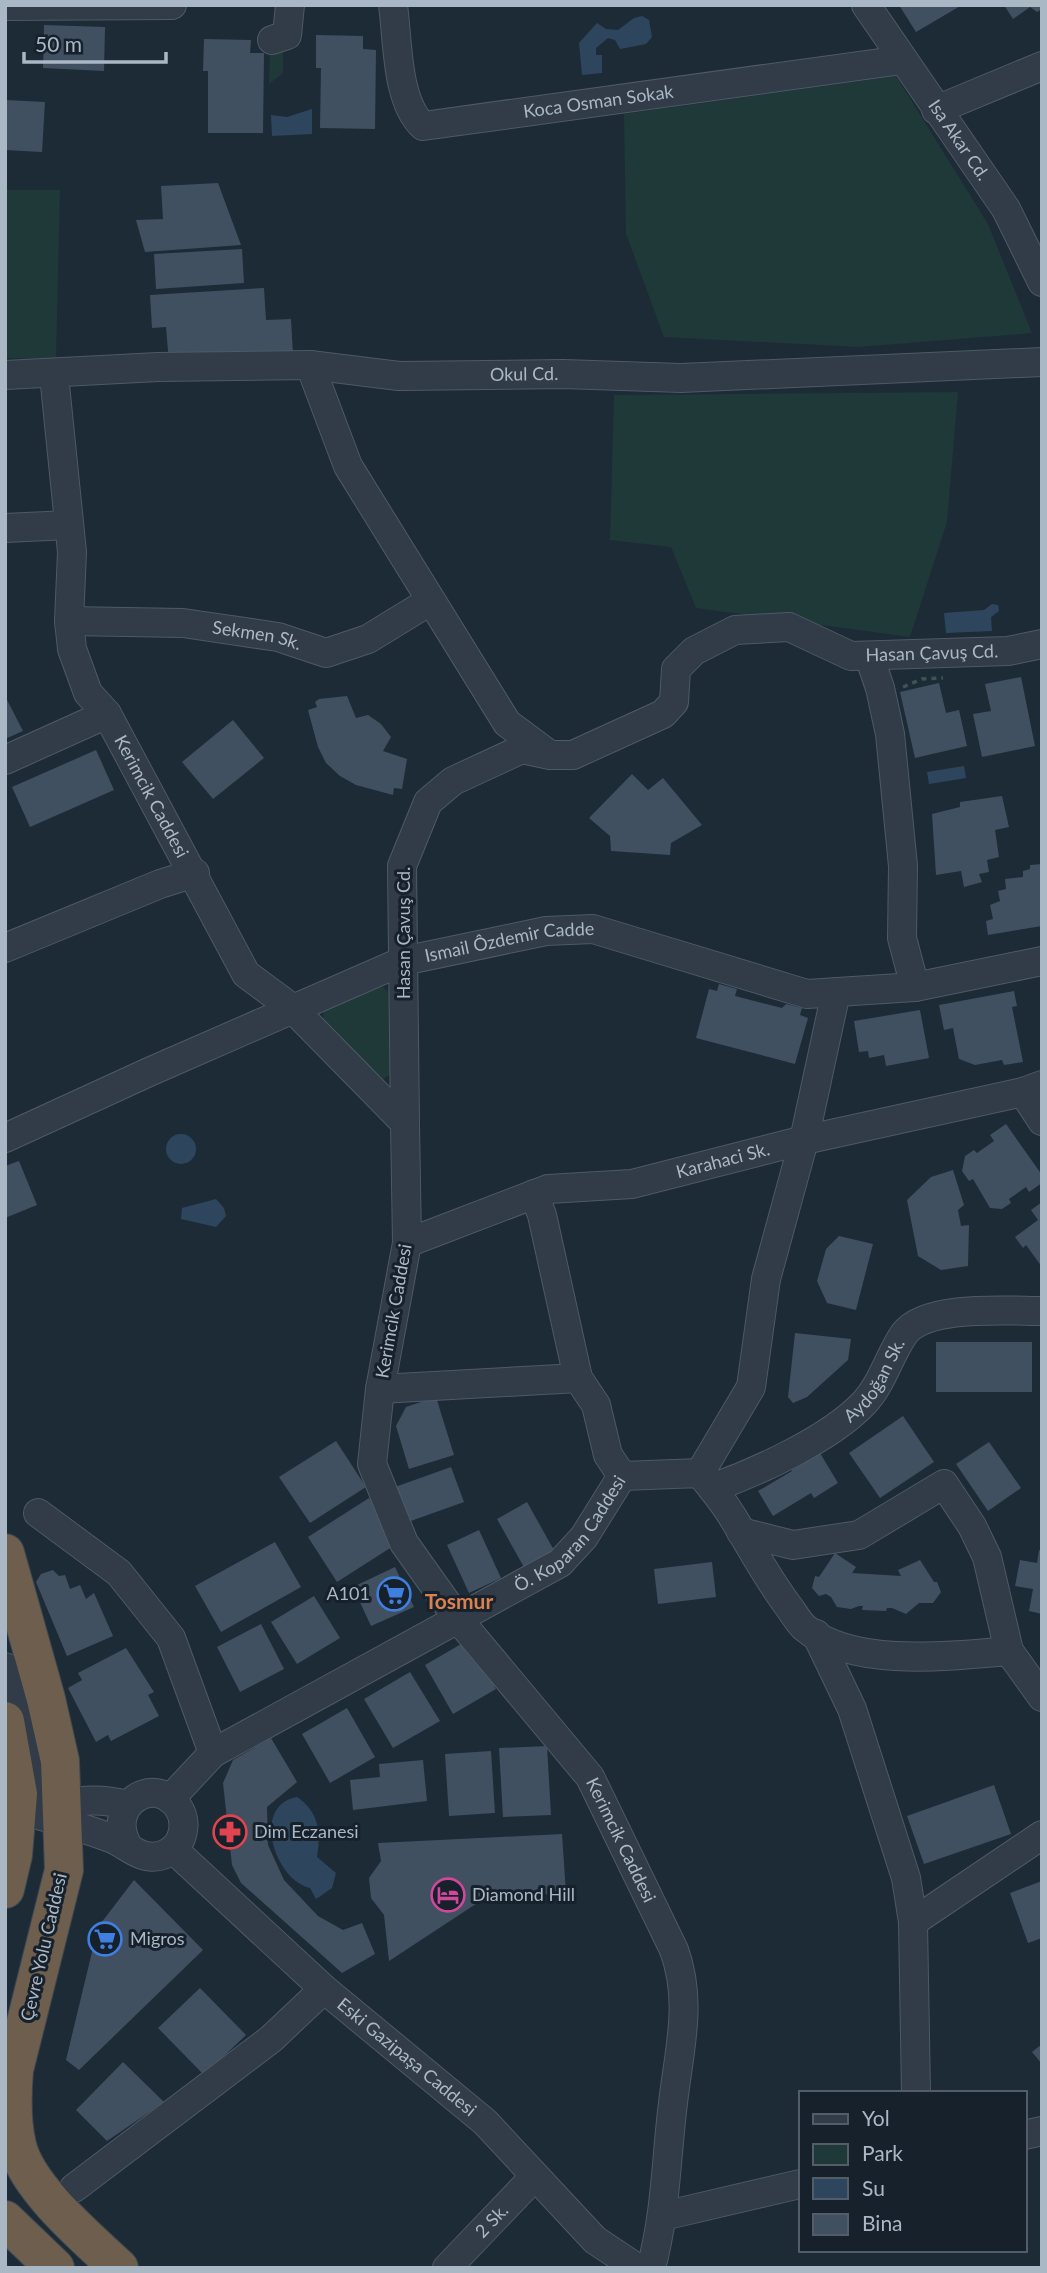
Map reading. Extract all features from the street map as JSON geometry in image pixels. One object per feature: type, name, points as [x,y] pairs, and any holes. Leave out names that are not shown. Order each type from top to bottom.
[{"type":"highway","name":"Çevre Yolu Caddesi","points":[[5,1553],[60,1761],[55,1814],[64,1870],[14,2070],[12,2099],[17,2147],[65,2198],[119,2268]]},
{"type":"highway","points":[[5,1721],[18,1794],[9,1872]]},
{"type":"highway","points":[[5,2220],[55,2268]]},
{"type":"street","points":[[5,6],[172,5]]},
{"type":"street","points":[[272,40],[287,34],[290,5]]},
{"type":"street","name":"Koca Osman Sokak","points":[[393,5],[405,101],[413,117],[423,126],[902,60]]},
{"type":"street","name":"Isa Akar Cd.","points":[[866,5],[1006,209],[1042,282]]},
{"type":"street","points":[[936,110],[1042,66]]},
{"type":"street","name":"Okul Cd.","points":[[5,375],[54,375],[158,367],[310,365],[399,376],[563,373],[681,378],[1042,362]]},
{"type":"street","points":[[310,365],[348,466],[430,601],[507,723],[550,755]]},
{"type":"street","name":"Kerimcik Caddesi","points":[[54,375],[72,552],[69,621],[72,649],[88,693],[107,714],[195,873],[246,974],[292,1008],[405,1123],[407,1243],[380,1389],[372,1464],[404,1543],[458,1619],[590,1777],[674,1950],[683,1974],[686,2010],[673,2103],[663,2216],[651,2268]]},
{"type":"street","points":[[5,528],[69,525]]},
{"type":"street","name":"Sekmen Sk.","points":[[69,621],[183,623],[278,637],[326,653],[368,639],[430,601]]},
{"type":"street","name":"Hasan Çavuş Cd.","points":[[405,1123],[402,866],[428,802],[453,781],[522,749],[550,755],[573,755],[663,714],[674,702],[676,670],[694,651],[735,630],[789,627],[873,668],[1008,651],[1042,644]]},
{"type":"street","points":[[873,668],[890,734],[902,866],[902,938],[915,986]]},
{"type":"street","points":[[5,761],[107,714]]},
{"type":"street","points":[[5,948],[160,884],[195,873]]},
{"type":"street","name":"Ismail Ôzdemir Cadde","points":[[5,1138],[292,1008],[403,961],[546,931],[593,929],[807,993],[915,986],[1042,961]]},
{"type":"street","points":[[835,992],[804,1140],[766,1279],[751,1387],[706,1481],[775,1589],[804,1628],[837,1645],[889,1655],[948,1657],[1009,1651]]},
{"type":"street","points":[[1032,1089],[1042,1121]]},
{"type":"street","name":"Karahaci Sk.","points":[[407,1243],[548,1189],[632,1184],[804,1140],[1032,1089]]},
{"type":"street","points":[[534,1194],[542,1215],[578,1378],[596,1405],[608,1455],[622,1476]]},
{"type":"street","name":"Aydoğan Sk.","points":[[706,1481],[762,1470],[864,1404],[906,1331],[937,1315],[978,1310],[1042,1311]]},
{"type":"street","points":[[380,1389],[578,1378]]},
{"type":"street","name":"Ö. Koparan Caddesi","points":[[170,1799],[213,1753],[559,1563],[584,1537],[622,1476],[706,1481]]},
{"type":"street","points":[[741,1532],[793,1545],[859,1535],[944,1484],[972,1526],[987,1556],[1009,1651],[1042,1697]]},
{"type":"street","points":[[38,1513],[118,1573],[171,1638],[213,1753]]},
{"type":"street","points":[[816,1634],[852,1709],[906,1878],[913,1922],[916,2091]]},
{"type":"street","points":[[5,1667],[55,1814],[145,1856],[166,1854],[180,1842],[184,1823],[177,1805],[170,1799],[152,1794],[134,1799],[127,1805],[120,1826],[128,1846]]},
{"type":"street","points":[[9,1872],[28,1827],[55,1814],[115,1802],[127,1805]]},
{"type":"street","points":[[913,1922],[1042,1835]]},
{"type":"street","name":"Eski Gazipaşa Caddesi","points":[[173,1849],[324,1989],[485,2122],[594,2240],[637,2268]]},
{"type":"street","points":[[5,2164],[65,2198],[271,2039],[324,1989]]},
{"type":"street","name":"2 Sk.","points":[[447,2268],[535,2176]]},
{"type":"street","points":[[663,2216],[799,2183]]},
{"type":"path","points":[[873,668],[894,691],[922,679],[946,678]]},
{"type":"green space","points":[[270,51],[283,52],[283,73],[269,84]]},
{"type":"green space","points":[[896,76],[988,224],[1032,333],[858,347],[664,337],[626,234],[624,114]]},
{"type":"green space","points":[[5,190],[60,190],[56,359],[5,358]]},
{"type":"green space","points":[[958,392],[947,522],[910,637],[696,608],[671,547],[610,540],[614,395]]},
{"type":"green space","points":[[382,986],[390,994],[394,1073],[383,1079],[322,1022],[324,1009]]},
{"type":"water","points":[[642,16],[649,20],[652,37],[646,44],[620,49],[615,40],[608,38],[596,48],[596,55],[602,55],[602,73],[582,75],[579,43],[597,23],[606,29],[618,30],[634,18]]},
{"type":"water","points":[[312,109],[312,134],[272,136],[271,115],[287,117]]},
{"type":"water","points":[[992,604],[998,605],[999,611],[991,617],[992,631],[946,633],[944,613],[984,610]]},
{"type":"water","points":[[964,766],[966,778],[929,784],[927,772]]},
{"type":"water","points":[[181,1134],[192,1138],[196,1149],[192,1160],[181,1164],[170,1160],[166,1149],[170,1138]]},
{"type":"water","points":[[216,1199],[224,1208],[226,1216],[216,1227],[181,1219],[182,1208]]},
{"type":"water","points":[[297,1797],[310,1809],[317,1823],[317,1857],[336,1873],[332,1888],[316,1899],[310,1888],[297,1882],[286,1872],[273,1842],[271,1827],[275,1813],[283,1803]]},
{"type":"building","points":[[899,5],[962,5],[916,32]]},
{"type":"building","points":[[1004,5],[1042,5],[1042,9],[1037,12],[1030,7],[1013,19]]},
{"type":"building","points":[[44,25],[105,27],[104,71],[43,68]]},
{"type":"building","points":[[316,35],[363,36],[363,49],[376,50],[375,129],[320,128],[321,68],[316,68]]},
{"type":"building","points":[[204,39],[251,40],[250,53],[264,53],[263,133],[208,133],[208,71],[203,71]]},
{"type":"building","points":[[5,100],[45,102],[42,152],[5,150]]},
{"type":"building","points":[[218,183],[241,245],[145,252],[136,220],[163,219],[161,186]]},
{"type":"building","points":[[242,249],[244,283],[156,289],[154,254]]},
{"type":"building","points":[[264,288],[266,320],[291,319],[293,355],[169,363],[166,327],[152,328],[150,295]]},
{"type":"building","points":[[1021,677],[1035,746],[982,757],[973,714],[991,711],[985,684]]},
{"type":"building","points":[[939,683],[946,713],[959,710],[967,746],[915,758],[900,692]]},
{"type":"building","points":[[5,696],[23,731],[5,739]]},
{"type":"building","points":[[347,696],[356,718],[368,715],[381,724],[391,737],[383,751],[407,759],[402,789],[394,788],[393,795],[356,785],[340,776],[326,763],[318,747],[308,710],[317,707],[315,702],[319,699]]},
{"type":"building","points":[[233,720],[264,758],[213,799],[182,762]]},
{"type":"building","points":[[96,750],[114,790],[30,827],[12,787]]},
{"type":"building","points":[[632,774],[648,790],[663,778],[702,825],[671,843],[670,855],[611,851],[610,836],[589,818]]},
{"type":"building","points":[[1002,796],[1009,827],[995,830],[999,857],[987,860],[989,872],[979,874],[982,882],[964,887],[961,871],[936,875],[932,814],[960,807],[960,802]]},
{"type":"building","points":[[1042,864],[1042,926],[988,935],[986,921],[993,919],[990,905],[1000,901],[998,891],[1006,889],[1005,879],[1023,877],[1023,871],[1030,869],[1030,865]]},
{"type":"building","points":[[719,984],[737,989],[735,996],[782,1008],[786,1004],[802,1008],[800,1015],[808,1018],[795,1064],[696,1038],[709,989],[717,991]]},
{"type":"building","points":[[1014,991],[1017,1006],[1012,1007],[1023,1062],[1004,1065],[1002,1060],[975,1065],[959,1059],[953,1028],[944,1030],[939,1005]]},
{"type":"building","points":[[920,1010],[929,1058],[886,1066],[884,1055],[869,1058],[868,1051],[859,1052],[854,1021]]},
{"type":"building","points":[[1006,1124],[1042,1175],[1042,1183],[1029,1192],[1026,1187],[1009,1199],[1011,1203],[1002,1209],[990,1208],[973,1179],[969,1181],[962,1171],[965,1156],[974,1150],[977,1153],[994,1141],[990,1135]]},
{"type":"building","points":[[19,1161],[37,1205],[5,1218],[5,1166]]},
{"type":"building","points":[[953,1170],[964,1205],[958,1210],[961,1226],[969,1225],[968,1266],[941,1270],[918,1256],[907,1200],[931,1177]]},
{"type":"building","points":[[1042,1202],[1042,1267],[1026,1245],[1023,1248],[1015,1237],[1038,1220],[1031,1210]]},
{"type":"building","points":[[839,1236],[873,1244],[856,1310],[827,1303],[817,1281],[826,1249]]},
{"type":"building","points":[[795,1333],[851,1339],[848,1360],[807,1397],[793,1403],[788,1397]]},
{"type":"building","points":[[936,1342],[1032,1342],[1032,1392],[936,1392]]},
{"type":"building","points":[[436,1397],[454,1455],[409,1469],[396,1426],[406,1407]]},
{"type":"building","points":[[903,1416],[934,1462],[880,1498],[849,1453]]},
{"type":"building","points":[[336,1441],[366,1487],[310,1523],[279,1477]]},
{"type":"building","points":[[989,1442],[1021,1488],[988,1511],[956,1464]]},
{"type":"building","points":[[817,1448],[838,1483],[814,1498],[811,1493],[773,1516],[758,1491],[792,1471],[789,1465]]},
{"type":"building","points":[[451,1467],[464,1502],[408,1522],[395,1487]]},
{"type":"building","points":[[369,1498],[398,1543],[337,1582],[308,1537]]},
{"type":"building","points":[[527,1502],[555,1552],[525,1569],[497,1519]]},
{"type":"building","points":[[479,1530],[501,1578],[469,1593],[447,1545]]},
{"type":"building","points":[[275,1542],[301,1587],[221,1632],[195,1586]]},
{"type":"building","points":[[1039,1550],[1042,1551],[1042,1614],[1029,1611],[1033,1589],[1015,1586],[1020,1560],[1037,1563]]},
{"type":"building","points":[[835,1553],[856,1567],[852,1573],[901,1576],[898,1570],[920,1560],[934,1582],[937,1582],[941,1592],[933,1603],[919,1603],[906,1614],[892,1608],[887,1608],[886,1611],[862,1610],[863,1606],[851,1609],[837,1607],[831,1597],[826,1594],[819,1596],[812,1588],[815,1576],[819,1577]]},
{"type":"building","points":[[712,1562],[716,1597],[658,1604],[654,1569]]},
{"type":"building","points":[[395,1567],[414,1607],[371,1626],[353,1587]]},
{"type":"building","points":[[53,1570],[59,1576],[65,1575],[70,1589],[80,1585],[86,1599],[94,1593],[113,1636],[67,1656],[36,1582],[41,1574]]},
{"type":"building","points":[[314,1596],[340,1638],[297,1664],[271,1622]]},
{"type":"building","points":[[261,1624],[284,1669],[240,1692],[217,1647]]},
{"type":"building","points":[[468,1640],[496,1689],[453,1714],[425,1665]]},
{"type":"building","points":[[126,1648],[154,1692],[148,1695],[159,1716],[111,1741],[108,1735],[96,1742],[68,1688],[82,1680],[78,1673]]},
{"type":"building","points":[[410,1672],[440,1721],[393,1748],[364,1699]]},
{"type":"building","points":[[347,1708],[375,1757],[330,1783],[302,1734]]},
{"type":"building","points":[[271,1738],[297,1782],[267,1807],[268,1845],[284,1880],[318,1916],[343,1930],[362,1923],[375,1954],[342,1973],[241,1883],[232,1865],[223,1783],[233,1760]]},
{"type":"building","points":[[547,1746],[551,1815],[503,1817],[499,1748]]},
{"type":"building","points":[[491,1751],[495,1813],[449,1816],[445,1754]]},
{"type":"building","points":[[423,1760],[427,1801],[353,1810],[350,1780],[380,1777],[379,1764]]},
{"type":"building","points":[[994,1785],[1011,1834],[924,1864],[907,1816]]},
{"type":"building","name":"Diamond Hill","points":[[562,1834],[566,1893],[485,1898],[389,1961],[384,1915],[371,1898],[369,1878],[381,1861],[378,1843]]},
{"type":"building","points":[[134,1880],[203,1950],[79,2070],[66,2060],[98,1927]]},
{"type":"building","points":[[1042,1881],[1042,1938],[1028,1943],[1010,1893]]},
{"type":"building","points":[[200,1988],[246,2035],[204,2075],[158,2028]]},
{"type":"building","points":[[1042,2044],[1042,2064],[1032,2052]]},
{"type":"building","points":[[123,2062],[164,2102],[107,2141],[76,2110]]},
{"type":"place","name":"A101","points":[[394,1594]]},
{"type":"place","name":"Dim Eczanesi","points":[[230,1832]]},
{"type":"place","name":"Diamond Hill","points":[[448,1895]]},
{"type":"place","name":"Migros","points":[[105,1939]]},
{"type":"district","name":"Tosmur","points":[[459,1602]]}]
